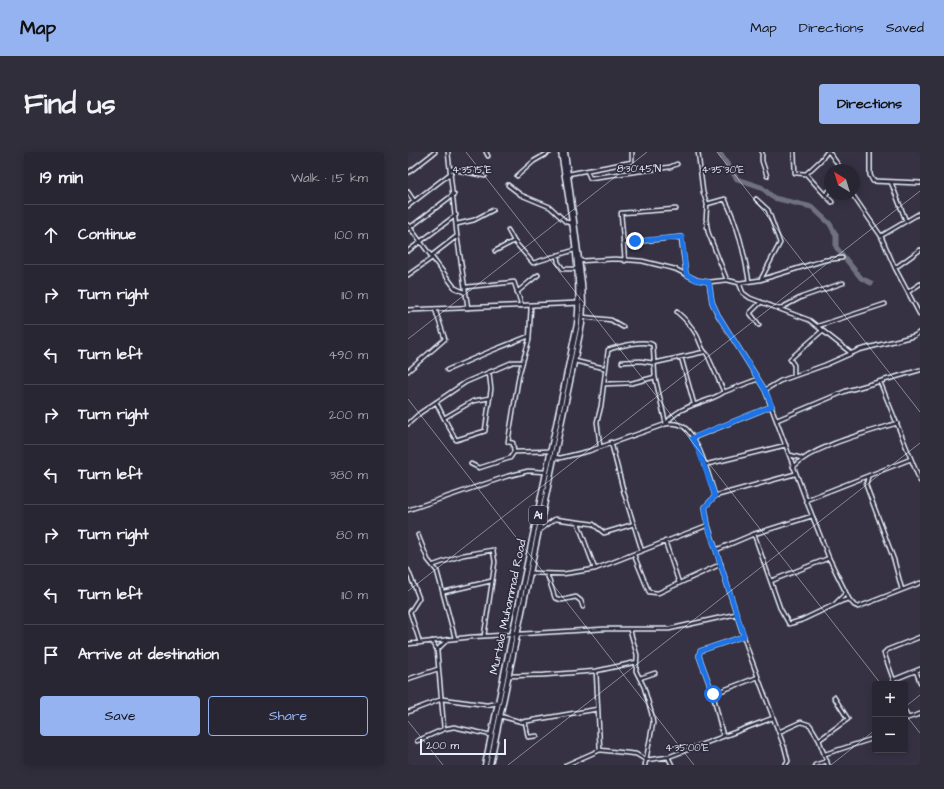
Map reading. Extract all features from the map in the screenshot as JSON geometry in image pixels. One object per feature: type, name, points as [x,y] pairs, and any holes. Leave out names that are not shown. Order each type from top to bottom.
[{"type":"highway","name":"A1","points":[[561,152],[574,250],[578,263]]},
{"type":"highway","name":"A1","points":[[565,152],[578,263]]},
{"type":"highway","name":"Murtala Muhammad Road","points":[[485,765],[498,703],[530,573],[530,559],[555,457],[558,430],[583,317],[576,269],[578,263]]},
{"type":"highway","name":"Murtala Muhammad Road","points":[[566,393],[581,304],[578,263]]},
{"type":"highway","name":"Murtala Muhammad Road","points":[[490,765],[551,451],[558,430]]},
{"type":"street","points":[[408,173],[435,152]]},
{"type":"street","points":[[448,152],[454,194],[457,236],[467,293],[468,308]]},
{"type":"street","points":[[486,152],[488,156]]},
{"type":"street","points":[[517,176],[534,161],[550,152]]},
{"type":"street","points":[[568,174],[632,162],[632,152]]},
{"type":"street","points":[[698,152],[703,192],[707,204],[706,214],[708,232],[727,280]]},
{"type":"street","points":[[762,152],[762,161],[767,176]]},
{"type":"street","points":[[794,152],[795,173],[806,174],[824,194]]},
{"type":"street","points":[[806,174],[828,152],[837,164]]},
{"type":"street","points":[[870,152],[870,174],[872,179],[876,182],[920,183]]},
{"type":"street","points":[[587,171],[590,178],[670,167],[677,164]]},
{"type":"street","points":[[408,206],[451,171],[485,176]]},
{"type":"street","points":[[890,182],[906,221]]},
{"type":"street","points":[[508,185],[521,195],[550,207],[566,222],[571,223]]},
{"type":"street","points":[[408,192],[414,201]]},
{"type":"street","points":[[454,194],[409,227],[455,288],[467,293]]},
{"type":"street","points":[[707,204],[725,199],[733,215],[740,236],[749,282]]},
{"type":"street","points":[[756,199],[768,210],[780,243],[760,280]]},
{"type":"street","points":[[856,200],[881,236],[895,268],[920,315]]},
{"type":"street","points":[[625,261],[621,213],[676,208]]},
{"type":"street","points":[[457,224],[474,220],[493,210]]},
{"type":"street","points":[[881,236],[920,214]]},
{"type":"street","points":[[408,252],[456,215]]},
{"type":"street","points":[[508,230],[514,241],[533,263],[574,250]]},
{"type":"street","points":[[408,275],[457,236]]},
{"type":"street","points":[[623,243],[681,237],[686,274]]},
{"type":"street","points":[[495,251],[514,241]]},
{"type":"street","points":[[895,268],[920,250]]},
{"type":"street","points":[[557,255],[558,262],[563,269],[576,269]]},
{"type":"street","points":[[578,263],[625,261],[660,264],[686,274],[696,280],[709,282],[727,280],[739,283],[760,280],[825,260],[842,258]]},
{"type":"street","points":[[517,292],[524,287],[529,280],[538,275]]},
{"type":"street","points":[[466,287],[514,282],[522,306]]},
{"type":"street","points":[[709,282],[712,302],[718,315],[765,390],[790,456],[795,474],[829,558],[849,599],[854,606],[858,607],[920,583]]},
{"type":"street","points":[[739,283],[744,293],[761,302],[798,315],[818,326],[851,353]]},
{"type":"street","points":[[781,308],[802,297],[843,283]]},
{"type":"street","points":[[908,292],[920,284]]},
{"type":"street","points":[[759,325],[750,313],[761,302]]},
{"type":"street","points":[[408,310],[581,304]]},
{"type":"street","points":[[818,326],[885,304]]},
{"type":"street","points":[[471,464],[479,468],[510,458],[514,452],[512,443],[508,442],[509,433],[522,362],[529,336],[531,306]]},
{"type":"street","points":[[408,371],[445,339],[435,309]]},
{"type":"street","points":[[677,312],[687,320],[696,334],[704,352],[707,354],[724,392]]},
{"type":"street","points":[[583,317],[611,320],[623,327]]},
{"type":"street","points":[[793,376],[794,365],[790,359],[823,330]]},
{"type":"street","points":[[765,390],[780,381],[851,353],[914,336],[920,332]]},
{"type":"street","points":[[448,370],[529,336]]},
{"type":"street","points":[[600,446],[597,422],[604,384],[604,368],[608,350],[642,342],[650,342],[653,345],[655,377],[666,424]]},
{"type":"street","points":[[622,362],[640,361],[654,363],[704,352]]},
{"type":"street","points":[[681,357],[694,404]]},
{"type":"street","points":[[574,361],[604,368]]},
{"type":"street","points":[[408,424],[436,402],[466,382],[513,362],[522,362]]},
{"type":"street","points":[[777,420],[846,391],[920,370]]},
{"type":"street","points":[[436,402],[456,440],[485,431],[491,389],[489,372]]},
{"type":"street","points":[[604,384],[632,383],[655,377]]},
{"type":"street","points":[[666,424],[671,417],[680,410],[758,379]]},
{"type":"street","points":[[880,382],[920,481]]},
{"type":"street","points":[[444,418],[473,401],[490,398]]},
{"type":"street","points":[[692,438],[772,406]]},
{"type":"street","points":[[555,457],[567,456],[666,424],[674,423],[681,426],[692,438],[704,465],[715,496]]},
{"type":"street","points":[[793,467],[802,458],[826,447],[896,423]]},
{"type":"street","points":[[611,442],[642,551]]},
{"type":"street","points":[[704,465],[786,445]]},
{"type":"street","points":[[514,452],[551,451]]},
{"type":"street","points":[[790,456],[802,458]]},
{"type":"street","points":[[806,500],[868,477],[910,459]]},
{"type":"street","points":[[408,510],[508,476],[528,471],[547,472]]},
{"type":"street","points":[[786,765],[787,757],[736,614],[708,526],[705,507],[715,496],[795,474]]},
{"type":"street","points":[[866,485],[868,477]]},
{"type":"street","points":[[860,480],[866,485],[894,560],[902,590]]},
{"type":"street","points":[[716,550],[754,534],[812,516]]},
{"type":"street","points":[[538,531],[555,519],[593,524],[604,533],[634,524]]},
{"type":"street","points":[[578,523],[595,568]]},
{"type":"street","points":[[530,573],[563,574],[595,568],[634,555],[665,541],[708,526]]},
{"type":"street","points":[[754,534],[785,619],[789,624],[802,620],[849,599]]},
{"type":"street","points":[[418,535],[428,560],[434,565],[437,571],[444,592],[455,638]]},
{"type":"street","points":[[665,541],[679,583]]},
{"type":"street","points":[[434,565],[464,555],[493,550],[495,562],[484,636]]},
{"type":"street","points":[[634,555],[649,592],[658,593],[721,564]]},
{"type":"street","points":[[771,581],[829,558]]},
{"type":"street","points":[[408,570],[419,598],[410,612],[420,643]]},
{"type":"street","points":[[547,574],[554,598],[562,600],[576,596],[581,601],[583,607]]},
{"type":"street","points":[[444,592],[491,581]]},
{"type":"street","points":[[835,604],[846,594]]},
{"type":"street","points":[[408,644],[455,638],[604,629],[669,629],[736,614]]},
{"type":"street","points":[[630,630],[637,662],[636,671]]},
{"type":"street","points":[[723,736],[713,694],[699,656],[700,651],[744,636]]},
{"type":"street","points":[[920,637],[885,652],[893,680],[920,669]]},
{"type":"street","points":[[437,650],[449,639]]},
{"type":"street","points":[[432,641],[437,650],[444,729]]},
{"type":"street","points":[[508,676],[537,676],[596,670],[630,665],[637,662]]},
{"type":"street","points":[[630,665],[640,678],[652,715],[653,723],[645,765]]},
{"type":"street","points":[[408,679],[438,668]]},
{"type":"street","points":[[596,670],[600,750]]},
{"type":"street","points":[[916,671],[920,682]]},
{"type":"street","points":[[640,678],[656,673]]},
{"type":"street","points":[[713,694],[758,677]]},
{"type":"street","points":[[819,740],[848,719],[834,697]]},
{"type":"street","points":[[408,712],[442,699],[487,704],[498,703]]},
{"type":"street","points":[[500,716],[515,721],[525,721],[598,709]]},
{"type":"street","points":[[908,718],[920,714]]},
{"type":"street","points":[[566,765],[600,750],[636,754],[646,760],[668,756],[773,718]]},
{"type":"street","points":[[525,721],[528,737],[537,736]]},
{"type":"street","points":[[779,732],[801,722],[810,725],[819,740],[828,765]]},
{"type":"street","points":[[417,741],[444,729],[454,727],[491,735]]},
{"type":"street","points":[[825,754],[872,739]]},
{"type":"street","points":[[668,756],[672,765]]},
{"type":"street","points":[[815,765],[827,761]]},
{"type":"waterway","points":[[719,152],[737,179],[761,187],[774,198],[812,207],[830,224],[836,235],[836,247],[861,278],[871,283]]},
{"type":"route","points":[[635,241],[682,237],[686,274],[690,278],[709,282],[712,302],[718,315],[765,390],[772,406],[692,438],[698,449],[713,488],[715,496],[705,507],[708,526],[744,636],[700,651],[699,656],[713,694]]}]
